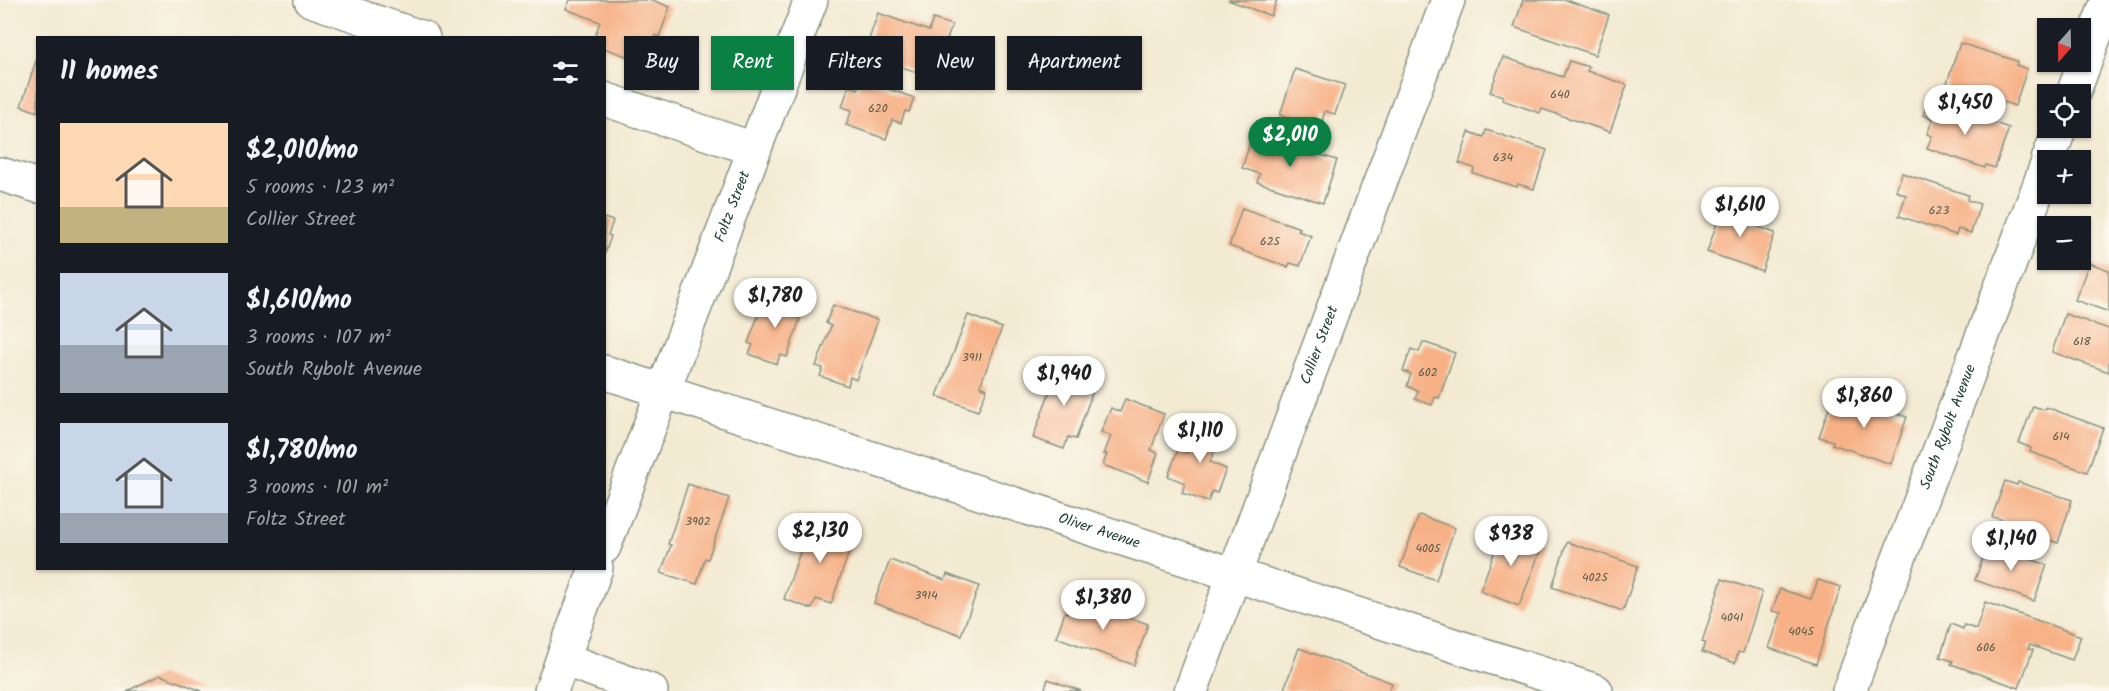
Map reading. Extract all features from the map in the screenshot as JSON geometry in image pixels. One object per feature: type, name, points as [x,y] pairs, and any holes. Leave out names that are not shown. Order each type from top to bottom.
[{"type":"street","points":[[311,0],[417,36]]},
{"type":"street","name":"Foltz Street","points":[[606,542],[811,0]]},
{"type":"street","name":"Collier Street","points":[[1191,691],[1448,0]]},
{"type":"street","points":[[2077,84],[2108,0]]},
{"type":"street","points":[[606,100],[754,149]]},
{"type":"street","points":[[0,174],[36,185]]},
{"type":"street","name":"South Rybolt Avenue","points":[[1849,691],[2037,190]]},
{"type":"street","name":"Oliver Avenue","points":[[606,373],[1596,691]]},
{"type":"street","points":[[551,691],[595,570]]},
{"type":"street","points":[[563,659],[651,691]]},
{"type":"building","points":[[570,0],[652,0],[670,7],[659,36],[624,36],[624,55],[606,49],[606,36],[595,36],[600,22],[566,9]]},
{"type":"building","points":[[1228,0],[1277,0],[1271,16]]},
{"type":"building","points":[[1523,0],[1566,0],[1609,15],[1595,55],[1514,27]]},
{"type":"building","points":[[878,13],[929,31],[933,19],[952,25],[948,36],[915,36],[915,71],[903,67],[903,36],[870,36]]},
{"type":"building","points":[[1960,43],[2017,61],[2016,65],[2027,69],[2015,106],[2004,102],[2003,105],[1946,86]]},
{"type":"building","points":[[1503,57],[1563,77],[1569,61],[1589,67],[1587,71],[1627,85],[1610,132],[1542,109],[1540,113],[1502,100],[1503,96],[1490,92]]},
{"type":"building","points":[[36,61],[36,111],[21,106]]},
{"type":"building","points":[[1295,69],[1345,85],[1335,114],[1325,111],[1320,128],[1280,115]]},
{"type":"building","points":[[848,90],[892,90],[914,98],[909,112],[905,111],[901,123],[892,120],[886,139],[846,125],[852,110],[842,107]]},
{"type":"building","points":[[1929,100],[2009,128],[1995,168],[1986,165],[1985,168],[1927,148],[1932,136],[1927,134],[1933,119],[1923,115]]},
{"type":"building","points":[[1486,130],[1547,150],[1534,189],[1518,184],[1517,187],[1473,173],[1474,168],[1459,163],[1469,132],[1484,137]]},
{"type":"building","points":[[1253,134],[1337,160],[1323,203],[1257,182],[1260,174],[1242,168]]},
{"type":"building","points":[[1902,173],[1968,195],[1967,200],[1980,204],[1971,233],[1958,229],[1956,235],[1899,216],[1906,195],[1896,191]]},
{"type":"building","points":[[1725,200],[1750,209],[1745,222],[1775,233],[1762,271],[1707,252]]},
{"type":"building","points":[[1242,208],[1300,228],[1298,231],[1311,236],[1300,266],[1290,263],[1288,267],[1229,246]]},
{"type":"building","points":[[606,219],[613,221],[608,235],[611,236],[606,251]]},
{"type":"building","points":[[2091,264],[2109,270],[2109,312],[2075,300],[2086,270],[2091,270]]},
{"type":"building","points":[[771,292],[800,303],[795,317],[800,319],[787,357],[780,355],[777,364],[749,354],[753,345],[748,343],[762,305],[767,307]]},
{"type":"building","points":[[833,305],[878,320],[856,380],[850,377],[848,386],[820,376],[823,368],[816,366],[831,326],[826,323]]},
{"type":"building","points":[[2065,314],[2109,329],[2109,372],[2052,352]]},
{"type":"building","points":[[968,315],[1002,328],[980,386],[987,389],[978,411],[937,396]]},
{"type":"building","points":[[1423,342],[1455,353],[1439,398],[1435,397],[1432,405],[1415,399],[1418,391],[1407,386],[1411,374],[1403,371],[1411,349],[1419,352]]},
{"type":"building","points":[[1062,357],[1076,362],[1071,376],[1095,385],[1076,439],[1068,437],[1064,449],[1033,438]]},
{"type":"building","points":[[1845,397],[1907,417],[1891,464],[1832,444],[1833,441],[1819,437],[1830,405],[1841,409]]},
{"type":"building","points":[[1125,399],[1164,414],[1151,450],[1158,453],[1148,482],[1103,465],[1107,454],[1104,454],[1111,436],[1101,432],[1111,408],[1120,412]]},
{"type":"building","points":[[2033,406],[2045,410],[2046,407],[2103,428],[2087,472],[2030,452],[2031,448],[2019,443]]},
{"type":"building","points":[[1200,419],[1223,428],[1210,462],[1226,469],[1217,493],[1212,491],[1208,502],[1182,493],[1185,483],[1168,476],[1178,450],[1187,453]]},
{"type":"building","points":[[2005,481],[2017,485],[2018,482],[2072,500],[2058,543],[2003,524],[2004,520],[1992,517]]},
{"type":"building","points":[[688,484],[729,498],[697,584],[661,573]]},
{"type":"building","points":[[1419,515],[1455,528],[1436,580],[1400,567]]},
{"type":"building","points":[[812,517],[856,532],[831,604],[816,599],[812,609],[784,599]]},
{"type":"building","points":[[1503,529],[1543,544],[1519,606],[1480,591]]},
{"type":"building","points":[[1567,542],[1638,566],[1623,611],[1552,587]]},
{"type":"building","points":[[1988,544],[2047,565],[2034,601],[1975,580]]},
{"type":"building","points":[[890,560],[945,580],[947,574],[979,586],[961,635],[874,603]]},
{"type":"building","points":[[1722,579],[1762,592],[1743,653],[1738,652],[1735,663],[1702,652],[1705,643],[1702,642]]},
{"type":"building","points":[[1818,580],[1841,587],[1816,664],[1769,648],[1781,613],[1772,611],[1780,589],[1811,599]]},
{"type":"building","points":[[1081,600],[1148,624],[1134,665],[1056,637],[1065,612],[1067,613],[1072,601],[1080,604]]},
{"type":"building","points":[[1985,602],[2081,636],[2072,660],[2030,645],[2028,649],[2033,650],[2019,688],[1951,664],[1953,661],[1940,657],[1951,624],[1963,629],[1964,625],[1976,629]]},
{"type":"building","points":[[1299,648],[1392,683],[1389,691],[1289,691],[1284,689]]},
{"type":"building","points":[[160,675],[202,691],[127,691]]},
{"type":"building","points":[[1048,679],[1081,691],[1044,691]]}]
